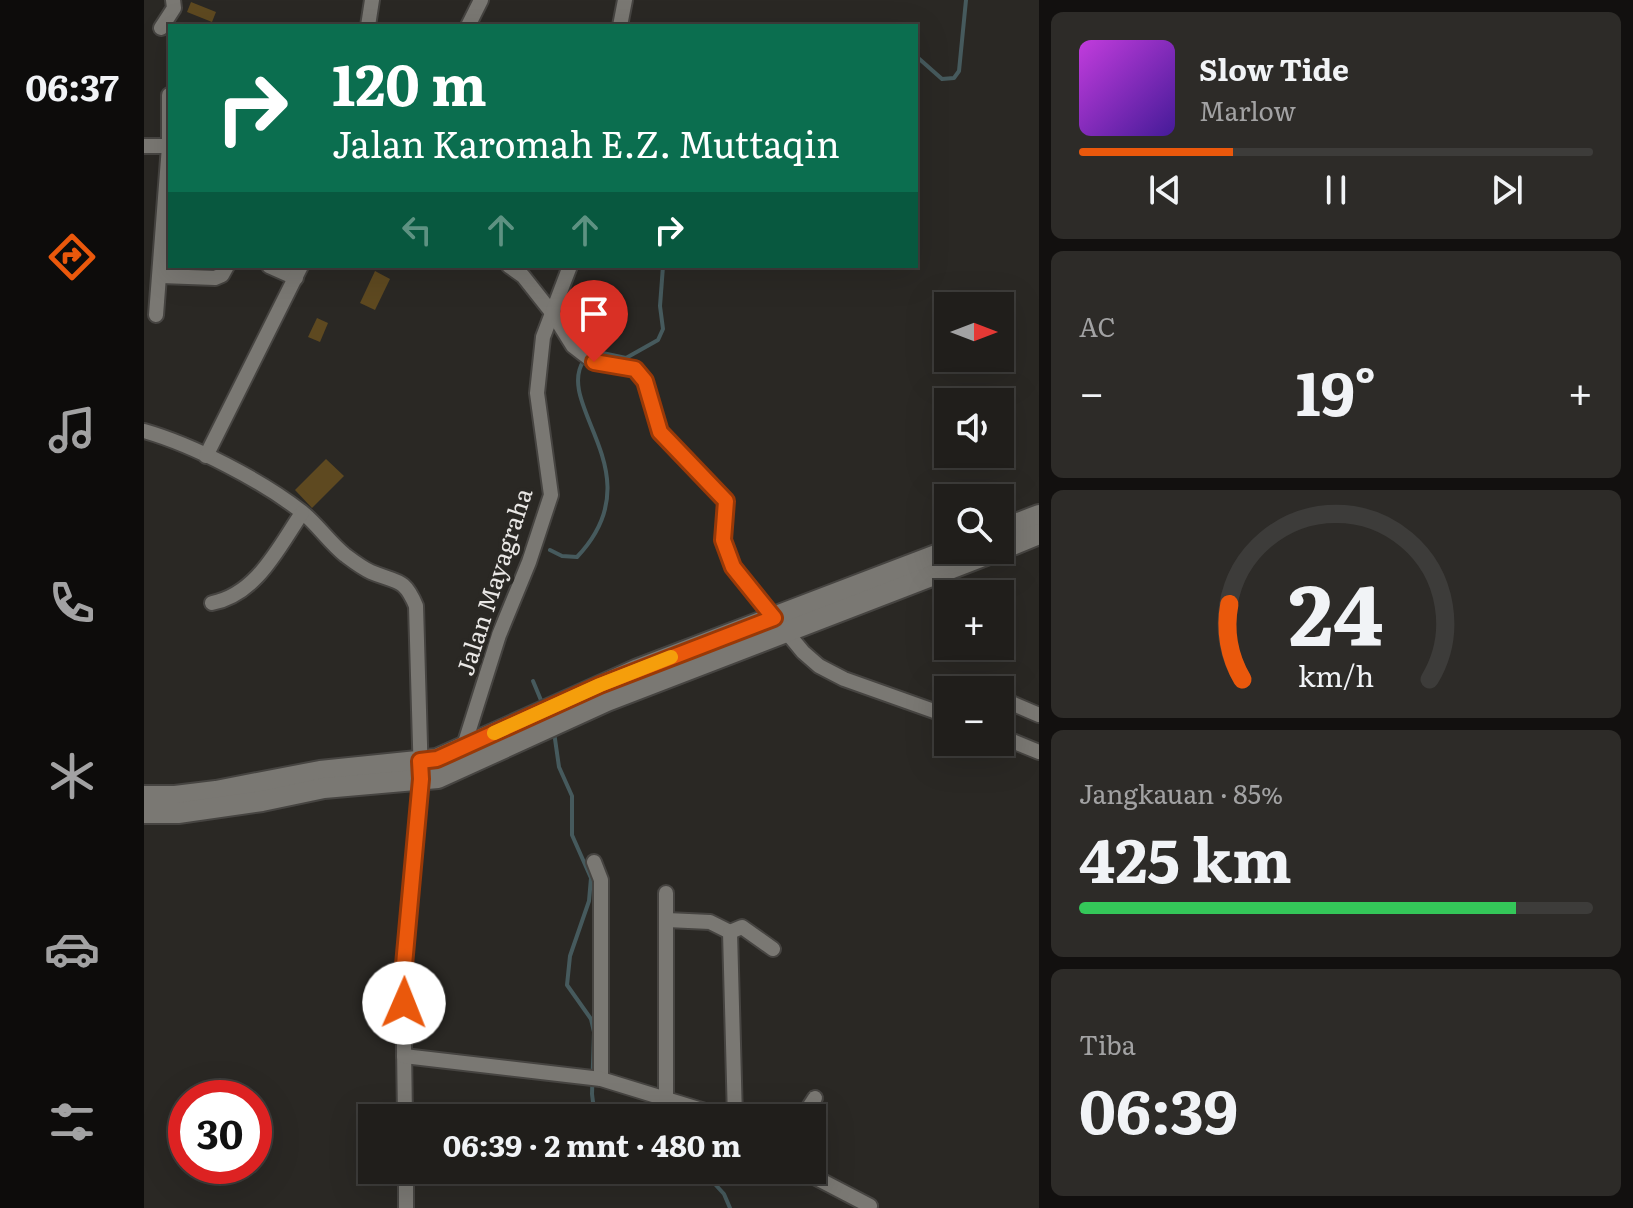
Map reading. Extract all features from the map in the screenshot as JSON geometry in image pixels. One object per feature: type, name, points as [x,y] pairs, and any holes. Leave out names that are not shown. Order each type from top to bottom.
[{"type":"street","points":[[161,28],[174,8],[173,0]]},
{"type":"street","points":[[368,24],[372,0]]},
{"type":"street","points":[[469,24],[481,0]]},
{"type":"street","points":[[620,24],[625,0]]},
{"type":"street","points":[[144,146],[168,146]]},
{"type":"street","points":[[156,315],[168,175]]},
{"type":"street","points":[[161,276],[215,278],[222,275],[226,268]]},
{"type":"street","points":[[512,268],[523,276],[553,314],[573,346],[588,358],[635,369],[645,381],[660,432],[726,501],[723,540],[733,567],[803,652],[819,666],[844,679],[934,711]]},
{"type":"street","name":"Jalan Mayagraha","points":[[456,770],[499,635],[529,562],[551,495],[537,393],[543,337],[569,268]]},
{"type":"street","points":[[206,456],[298,270]]},
{"type":"street","points":[[144,431],[206,456],[277,494],[302,513],[344,554],[369,571],[400,580],[410,590],[416,606],[420,770],[403,976],[405,1104]]},
{"type":"street","points":[[212,603],[225,601],[254,581],[302,513]]},
{"type":"street","points":[[1014,525],[1039,515]]},
{"type":"street","points":[[1014,544],[1039,534]]},
{"type":"street","points":[[144,813],[178,813],[262,801],[420,770],[463,747],[541,720],[780,625],[934,557]]},
{"type":"street","points":[[780,625],[958,564]]},
{"type":"street","points":[[1014,704],[1039,715]]},
{"type":"street","points":[[144,796],[202,793],[320,771],[420,770],[438,778],[541,720]]},
{"type":"street","points":[[1014,742],[1039,752]]},
{"type":"street","points":[[594,862],[601,880],[600,1079]]},
{"type":"street","points":[[666,893],[666,1097]]},
{"type":"street","points":[[667,920],[710,922],[730,932],[742,927],[773,949]]},
{"type":"street","points":[[730,932],[735,1104]]},
{"type":"street","points":[[404,1056],[600,1079],[687,1104]]},
{"type":"street","points":[[811,1104],[815,1098]]},
{"type":"street","points":[[826,1183],[870,1206]]},
{"type":"street","points":[[406,1184],[406,1208]]},
{"type":"building","points":[[191,2],[216,12],[212,22],[187,12]]},
{"type":"building","points":[[375,271],[390,279],[375,310],[360,303]]},
{"type":"building","points":[[317,318],[328,323],[320,342],[308,337]]},
{"type":"building","points":[[326,459],[344,476],[312,508],[295,490]]},
{"type":"waterway","points":[[918,58],[942,79],[954,78],[959,71],[966,0]]},
{"type":"waterway","points":[[590,353],[626,358],[658,340],[663,329],[660,306],[663,268]]},
{"type":"waterway","points":[[550,550],[562,556],[577,557],[599,527],[607,498],[606,470],[581,399],[578,378],[584,360]]},
{"type":"waterway","points":[[533,681],[543,705]]},
{"type":"waterway","points":[[554,732],[559,767],[572,796],[572,835],[591,878],[589,901],[570,956],[567,985],[591,1019],[594,1032],[593,1104]]},
{"type":"waterway","points":[[715,1184],[724,1194],[730,1208]]},
{"type":"slow traffic","points":[[494,733],[671,657]]},
{"type":"route","points":[[404,1003],[403,976],[421,779],[420,761],[437,759],[638,669],[774,618],[733,567],[723,540],[726,501],[660,432],[645,381],[635,369],[594,362]]}]
